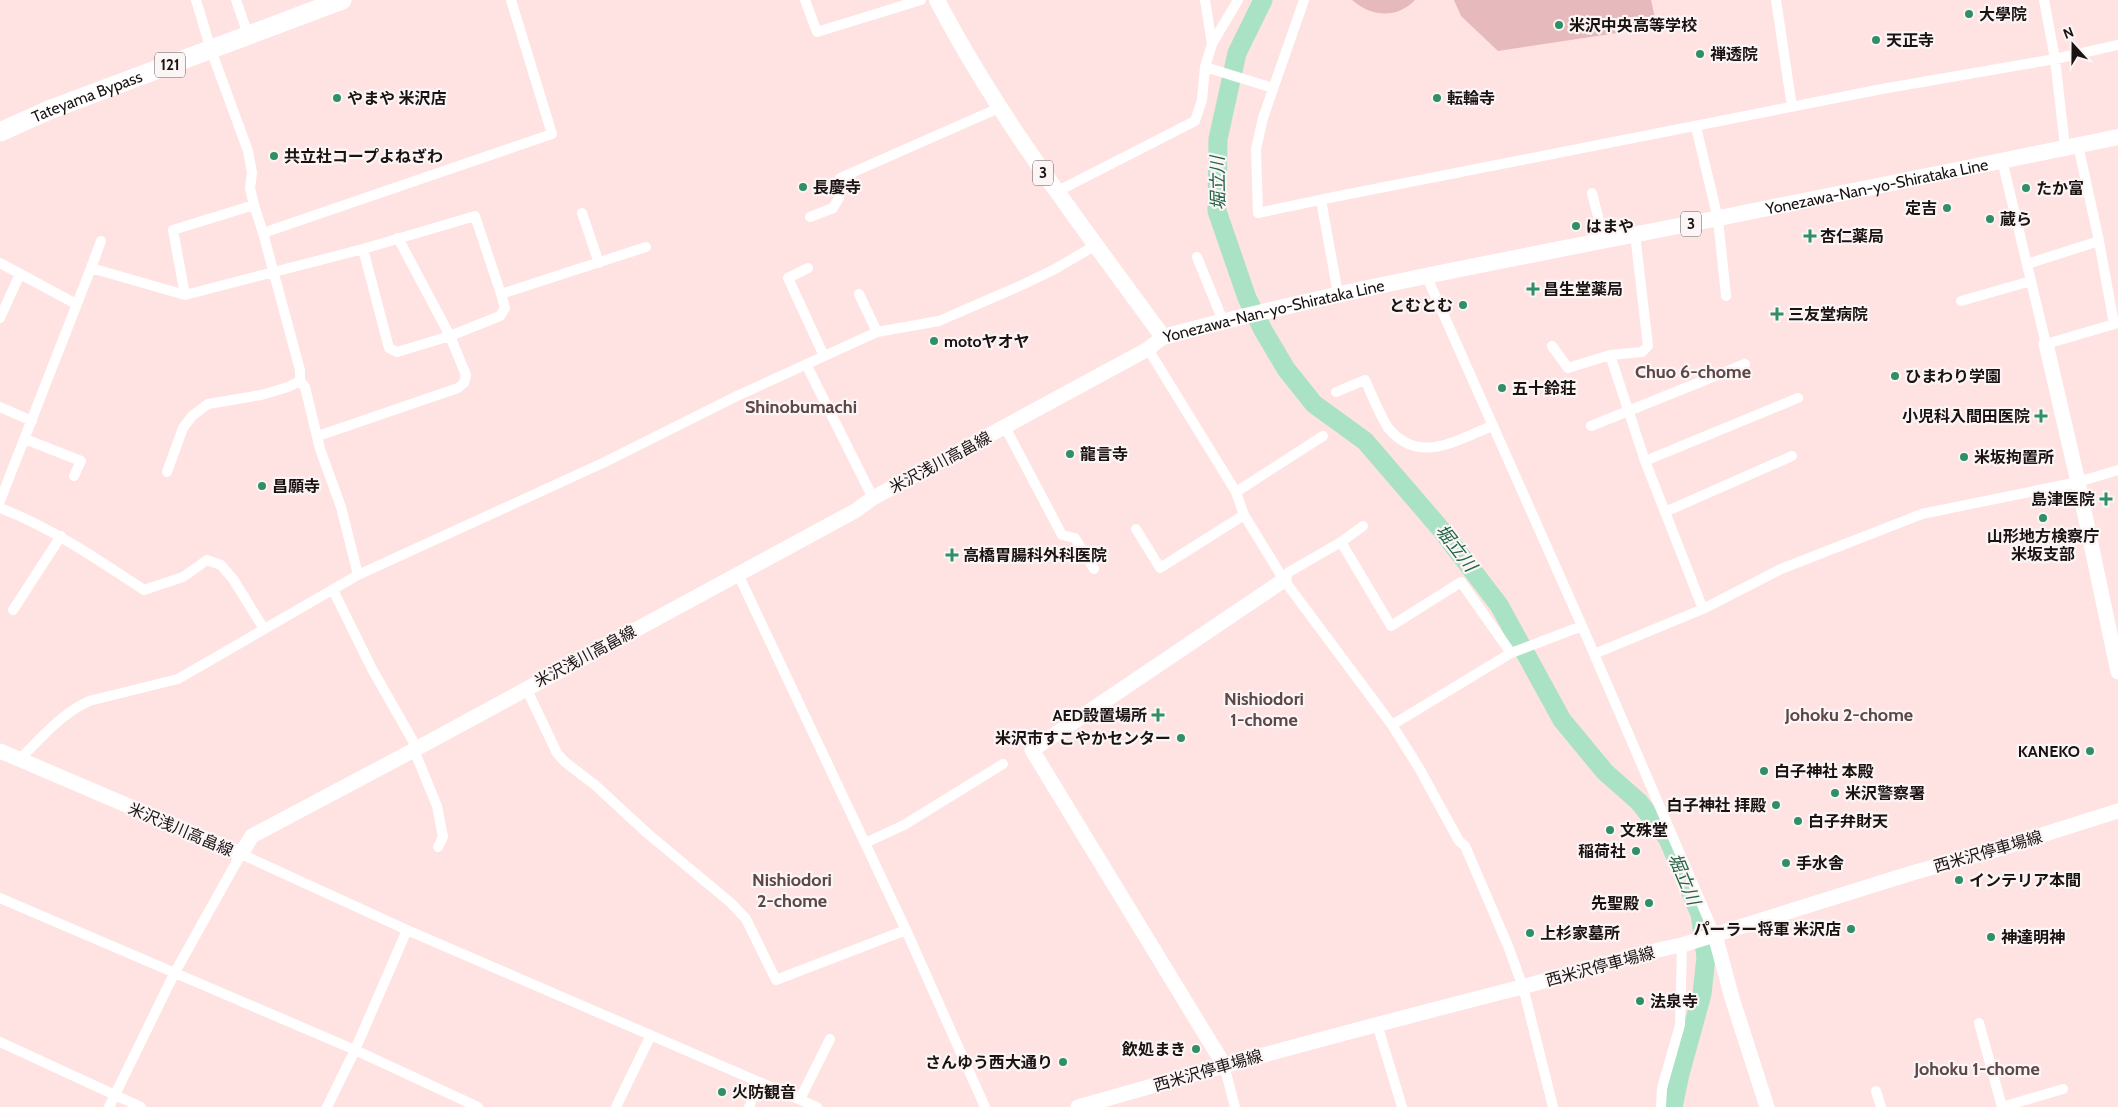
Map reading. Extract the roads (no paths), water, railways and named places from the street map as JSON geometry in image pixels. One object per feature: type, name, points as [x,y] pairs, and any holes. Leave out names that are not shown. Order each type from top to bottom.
[{"type":"highway","name":"Tateyama Bypass","points":[[0,132],[49,110],[248,36],[309,6],[342,0]]},
{"type":"main road","name":"Yonezawa-Nan-yo-Shirataka Line","points":[[937,0],[999,108],[1056,192],[1163,337],[1265,311],[1426,275],[1718,219],[2118,137]]},
{"type":"main road","name":"米沢浅川高畠線","points":[[0,751],[241,854],[252,836],[855,511],[873,498],[1148,349],[1163,337]]},
{"type":"main road","points":[[2046,344],[2078,482],[2118,672]]},
{"type":"main road","points":[[1224,1065],[1032,750],[1284,580]]},
{"type":"main road","name":"西米沢停車場線","points":[[1078,1107],[1224,1065],[1523,987],[1644,952],[1682,945],[2118,811]]},
{"type":"main road","points":[[1713,936],[1767,1107]]},
{"type":"street","points":[[196,0],[211,50],[248,151],[252,173],[250,188],[254,206],[263,232],[300,370],[300,381],[305,387],[320,449],[341,507],[358,575]]},
{"type":"street","points":[[236,0],[248,36]]},
{"type":"street","points":[[263,232],[552,134],[511,0]]},
{"type":"street","points":[[805,0],[817,32],[921,0]]},
{"type":"street","points":[[1056,192],[1195,122],[1202,100],[1212,44],[1204,0]]},
{"type":"street","points":[[1212,44],[1238,0]]},
{"type":"street","points":[[1304,0],[1263,118],[1256,149],[1258,213],[1882,89],[2055,59],[2118,45]]},
{"type":"street","points":[[1776,0],[1792,107]]},
{"type":"street","points":[[2002,160],[2046,344],[2116,324],[2099,241],[2072,146],[2044,0]]},
{"type":"street","points":[[1208,68],[1273,88]]},
{"type":"street","points":[[810,217],[834,208],[839,198],[840,178],[999,108]]},
{"type":"street","points":[[1696,127],[1718,219],[1726,296]]},
{"type":"street","points":[[1592,193],[1604,240]]},
{"type":"street","points":[[1321,200],[1338,294]]},
{"type":"street","points":[[185,295],[173,230],[254,206]]},
{"type":"street","points":[[582,214],[598,263]]},
{"type":"street","points":[[91,268],[185,295],[476,216],[506,308],[500,316],[450,336],[397,352],[389,348],[363,248]]},
{"type":"street","points":[[1552,346],[1568,368],[1610,355],[1642,352],[1648,346],[1635,234]]},
{"type":"street","points":[[318,436],[458,388],[464,383],[466,374],[450,336],[398,238]]},
{"type":"street","points":[[0,501],[101,241]]},
{"type":"street","points":[[2027,264],[2099,241]]},
{"type":"street","points":[[19,760],[63,716],[76,707],[89,701],[178,680],[358,575],[604,462],[806,364],[877,332],[939,321],[1039,277],[1096,245]]},
{"type":"street","points":[[501,294],[646,247]]},
{"type":"street","points":[[1197,257],[1227,320]]},
{"type":"street","points":[[0,263],[76,304]]},
{"type":"street","points":[[808,268],[788,278],[824,356]]},
{"type":"street","points":[[0,318],[20,274]]},
{"type":"street","points":[[1426,275],[1582,626],[1713,936]]},
{"type":"street","points":[[1961,301],[2031,281]]},
{"type":"street","points":[[859,294],[877,332]]},
{"type":"street","points":[[1148,349],[1236,492],[1244,515],[1284,580],[1392,725],[1419,768],[1459,841],[1465,846],[1508,946],[1523,987],[1553,1107]]},
{"type":"street","points":[[1610,355],[1645,461],[1703,609]]},
{"type":"street","points":[[806,364],[873,498]]},
{"type":"street","points":[[1591,426],[1745,364]]},
{"type":"street","points":[[1336,392],[1365,380],[1389,428],[1411,446],[1442,447],[1492,426]]},
{"type":"street","points":[[167,472],[183,428],[192,416],[208,404],[260,395],[288,387],[300,381]]},
{"type":"street","points":[[1645,461],[1798,398]]},
{"type":"street","points":[[0,407],[32,422]]},
{"type":"street","points":[[1005,427],[1062,534],[1075,538],[1094,569]]},
{"type":"street","points":[[1236,492],[1322,436]]},
{"type":"street","points":[[25,439],[81,461],[74,476]]},
{"type":"street","points":[[1665,512],[1792,456]]},
{"type":"street","points":[[1594,654],[1703,609],[1781,569],[1922,514],[2078,482],[2118,470]]},
{"type":"street","points":[[0,508],[61,536],[144,590],[183,577],[207,560],[221,565],[233,579],[264,630]]},
{"type":"street","points":[[1136,528],[1160,568],[1244,515]]},
{"type":"street","points":[[1284,580],[1289,572],[1341,542],[1363,526]]},
{"type":"street","points":[[13,610],[61,536]]},
{"type":"street","points":[[1341,542],[1391,626],[1461,582],[1511,653]]},
{"type":"street","points":[[738,574],[906,930],[985,1107]]},
{"type":"street","points":[[333,590],[372,669],[416,749],[437,806],[443,837],[438,847]]},
{"type":"street","points":[[1392,725],[1511,653],[1582,626]]},
{"type":"street","points":[[526,688],[557,752],[565,762],[581,773],[647,833],[731,903],[746,919],[776,980],[906,930]]},
{"type":"street","points":[[865,843],[904,825],[1003,764]]},
{"type":"street","points":[[109,1107],[174,974],[241,854],[407,930],[817,1107]]},
{"type":"street","points":[[0,898],[354,1050],[478,1107]]},
{"type":"street","points":[[327,1107],[407,930]]},
{"type":"street","points":[[1661,1107],[1662,1088],[1680,1025],[1682,945]]},
{"type":"street","points":[[1979,1023],[2002,1107],[2063,1088]]},
{"type":"street","points":[[1377,1024],[1402,1107]]},
{"type":"street","points":[[616,1107],[651,1035]]},
{"type":"street","points":[[800,1099],[830,1039]]},
{"type":"street","points":[[0,1042],[141,1107]]},
{"type":"street","points":[[1224,1065],[1235,1107]]},
{"type":"street","points":[[749,1107],[759,1082]]},
{"type":"street","points":[[1876,1091],[1881,1107]]},
{"type":"waterway","name":"堀立川","points":[[1263,0],[1237,53],[1218,139],[1217,211],[1247,298],[1286,369],[1314,404],[1365,441],[1439,527],[1499,605],[1562,720],[1605,772],[1639,802],[1668,839],[1700,914],[1706,957],[1702,994],[1673,1107]]},
{"type":"place","name":"大學院","points":[[1969,14]]},
{"type":"place","name":"米沢中央高等学校","points":[[1559,25]]},
{"type":"place","name":"天正寺","points":[[1876,40]]},
{"type":"place","name":"禅透院","points":[[1700,54]]},
{"type":"place","name":"やまや 米沢店","points":[[337,98]]},
{"type":"place","name":"転輪寺","points":[[1437,98]]},
{"type":"place","name":"共立社コープよねざわ","points":[[274,156]]},
{"type":"place","name":"長慶寺","points":[[803,187]]},
{"type":"place","name":"たか富","points":[[2026,188]]},
{"type":"place","name":"定吉","points":[[1947,208]]},
{"type":"place","name":"蔵ら","points":[[1990,219]]},
{"type":"place","name":"はまや","points":[[1576,226]]},
{"type":"place","name":"杏仁薬局","points":[[1810,236]]},
{"type":"place","name":"昌生堂薬局","points":[[1533,289]]},
{"type":"place","name":"とむとむ","points":[[1463,305]]},
{"type":"place","name":"三友堂病院","points":[[1777,314]]},
{"type":"place","name":"motoヤオヤ","points":[[934,341]]},
{"type":"place","name":"ひまわり学園","points":[[1895,376]]},
{"type":"place","name":"五十鈴荘","points":[[1502,388]]},
{"type":"place","name":"小児科入間田医院","points":[[2041,416]]},
{"type":"place","name":"龍言寺","points":[[1070,454]]},
{"type":"place","name":"米坂拘置所","points":[[1964,457]]},
{"type":"place","name":"昌願寺","points":[[262,486]]},
{"type":"place","name":"島津医院","points":[[2106,499]]},
{"type":"place","name":"山形地方検察庁 米坂支部","points":[[2043,518]]},
{"type":"place","name":"高橋胃腸科外科医院","points":[[952,555]]},
{"type":"place","name":"AED設置場所","points":[[1158,715]]},
{"type":"place","name":"米沢市すこやかセンター","points":[[1181,738]]},
{"type":"place","name":"KANEKO","points":[[2090,751]]},
{"type":"place","name":"白子神社 本殿","points":[[1764,771]]},
{"type":"place","name":"米沢警察署","points":[[1835,793]]},
{"type":"place","name":"白子神社 拝殿","points":[[1776,805]]},
{"type":"place","name":"白子弁財天","points":[[1798,821]]},
{"type":"place","name":"文殊堂","points":[[1610,830]]},
{"type":"place","name":"稲荷社","points":[[1636,851]]},
{"type":"place","name":"手水舎","points":[[1786,863]]},
{"type":"place","name":"インテリア本間","points":[[1959,880]]},
{"type":"place","name":"先聖殿","points":[[1649,903]]},
{"type":"place","name":"パーラー将軍 米沢店","points":[[1851,929]]},
{"type":"place","name":"上杉家墓所","points":[[1530,933]]},
{"type":"place","name":"神達明神","points":[[1991,937]]},
{"type":"place","name":"法泉寺","points":[[1640,1001]]},
{"type":"place","name":"飲処まき","points":[[1196,1049]]},
{"type":"place","name":"さんゆう西大通り","points":[[1063,1062]]},
{"type":"place","name":"火防観音","points":[[722,1092]]},
{"type":"district","name":"Chuo 6-chome","points":[[1693,372]]},
{"type":"district","name":"Shinobumachi","points":[[801,407]]},
{"type":"district","name":"Nishiodori 1-chome","points":[[1264,710]]},
{"type":"district","name":"Johoku 2-chome","points":[[1849,715]]},
{"type":"district","name":"Nishiodori 2-chome","points":[[792,890]]},
{"type":"district","name":"Johoku 1-chome","points":[[1977,1069]]}]
